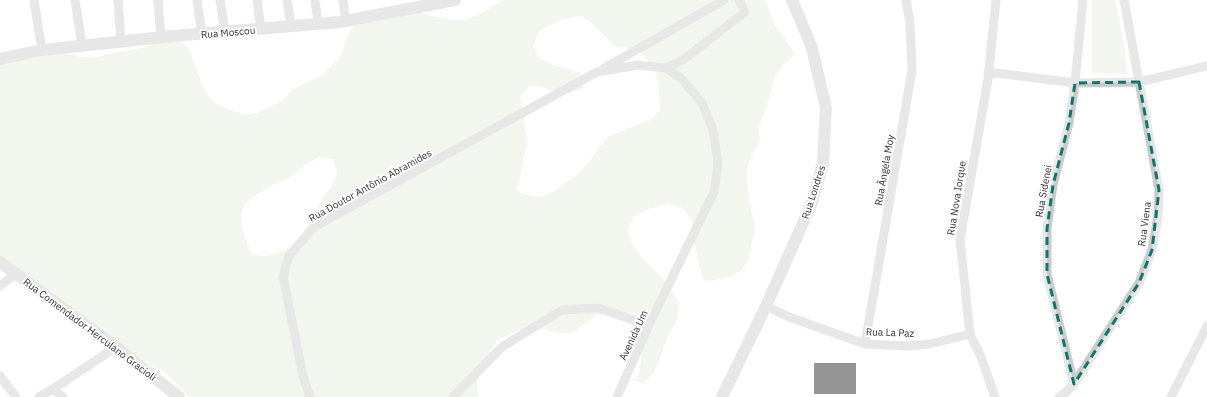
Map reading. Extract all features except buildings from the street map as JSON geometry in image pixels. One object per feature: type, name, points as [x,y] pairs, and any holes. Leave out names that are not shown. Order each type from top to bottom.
[{"type":"street","points":[[34,0],[42,50]]},
{"type":"street","points":[[75,0],[82,45]]},
{"type":"street","points":[[118,0],[121,41]]},
{"type":"street","points":[[158,0],[161,37]]},
{"type":"street","points":[[197,0],[202,34]]},
{"type":"street","points":[[220,0],[226,32]]},
{"type":"street","points":[[257,0],[261,29]]},
{"type":"street","points":[[287,0],[291,26]]},
{"type":"street","points":[[315,0],[318,24]]},
{"type":"street","points":[[343,0],[346,21]]},
{"type":"street","name":"Rua Moscou","points":[[0,59],[42,50],[82,45],[346,21],[455,0]]},
{"type":"street","name":"Rua Doutor Antônio Abramides","points":[[310,397],[303,376],[284,277],[289,256],[314,227],[597,72],[724,0]]},
{"type":"street","points":[[666,68],[683,60],[745,12],[739,0]]},
{"type":"street","name":"Rua Londres","points":[[722,397],[766,306],[811,205],[823,163],[826,108],[812,48],[792,0]]},
{"type":"street","name":"Rua Ângela Moy","points":[[866,344],[912,70],[910,23],[906,0]]},
{"type":"street","name":"Rua Nova Iorque","points":[[995,397],[970,334],[960,240],[988,72],[996,0]]},
{"type":"street","name":"Rua Sidenei","points":[[1074,384],[1047,274],[1047,228],[1053,185],[1069,123],[1075,84],[1083,0]]},
{"type":"street","name":"Rua Viena","points":[[1059,397],[1074,384],[1139,283],[1152,250],[1158,216],[1159,190],[1124,0]]},
{"type":"street","name":"Rua Doutor Antônio Abramides","points":[[597,72],[638,65],[666,68],[681,78],[702,103],[713,130],[718,163],[714,192],[670,282]]},
{"type":"street","points":[[988,72],[1075,84],[1139,82],[1207,66]]},
{"type":"street","name":"Rua Comendador Herculano Gracioli","points":[[0,262],[116,347],[179,397]]},
{"type":"street","points":[[0,286],[16,273]]},
{"type":"street","name":"Avenida Um","points":[[617,397],[670,282]]},
{"type":"street","name":"Rua La Paz","points":[[766,306],[789,317],[866,344],[908,346],[930,344],[970,334]]},
{"type":"street","points":[[452,397],[502,347],[562,310],[598,308],[649,325]]},
{"type":"street","points":[[1171,397],[1207,326]]},
{"type":"street","points":[[39,397],[116,347]]},
{"type":"street","points":[[0,376],[16,397]]},
{"type":"street","points":[[53,389],[63,397]]},
{"type":"highlighted area","points":[[1139,82],[1159,190],[1152,250],[1139,283],[1074,384],[1047,274],[1047,229],[1053,185],[1069,123],[1075,83]]},
{"type":"green space","points":[[503,0],[765,0],[777,29],[795,54],[784,64],[775,76],[764,115],[758,128],[760,141],[747,168],[749,198],[755,228],[749,258],[742,270],[730,277],[712,281],[704,280],[699,266],[693,237],[692,220],[681,207],[666,204],[648,209],[633,217],[628,231],[633,246],[641,257],[668,284],[678,301],[678,318],[668,336],[654,373],[643,383],[633,381],[639,374],[641,359],[643,328],[641,314],[615,312],[597,315],[572,333],[556,333],[543,329],[529,328],[515,332],[498,340],[487,356],[479,372],[477,387],[478,397],[190,397],[160,370],[89,327],[0,266],[0,63],[63,53],[82,57],[96,57],[144,47],[159,41],[175,38],[188,47],[205,92],[215,103],[243,115],[256,113],[271,107],[283,100],[293,90],[320,77],[341,57],[352,27],[363,17],[412,9],[432,16],[451,20],[465,20],[480,14]],"holes":[[[581,16],[594,25],[614,46],[628,48],[642,54],[653,67],[658,80],[660,111],[650,120],[609,136],[580,172],[555,191],[540,197],[521,193],[516,189],[527,145],[520,96],[530,86],[543,87],[557,93],[571,93],[584,88],[580,72],[554,65],[540,59],[533,46],[539,31],[559,21]],[[319,157],[333,159],[337,172],[332,186],[323,197],[303,234],[294,245],[281,252],[265,256],[252,255],[241,223],[243,207],[252,198],[266,188],[292,176],[304,166]]]},
{"type":"green space","points":[[1092,0],[1115,0],[1125,48],[1127,74],[1092,73]]}]
